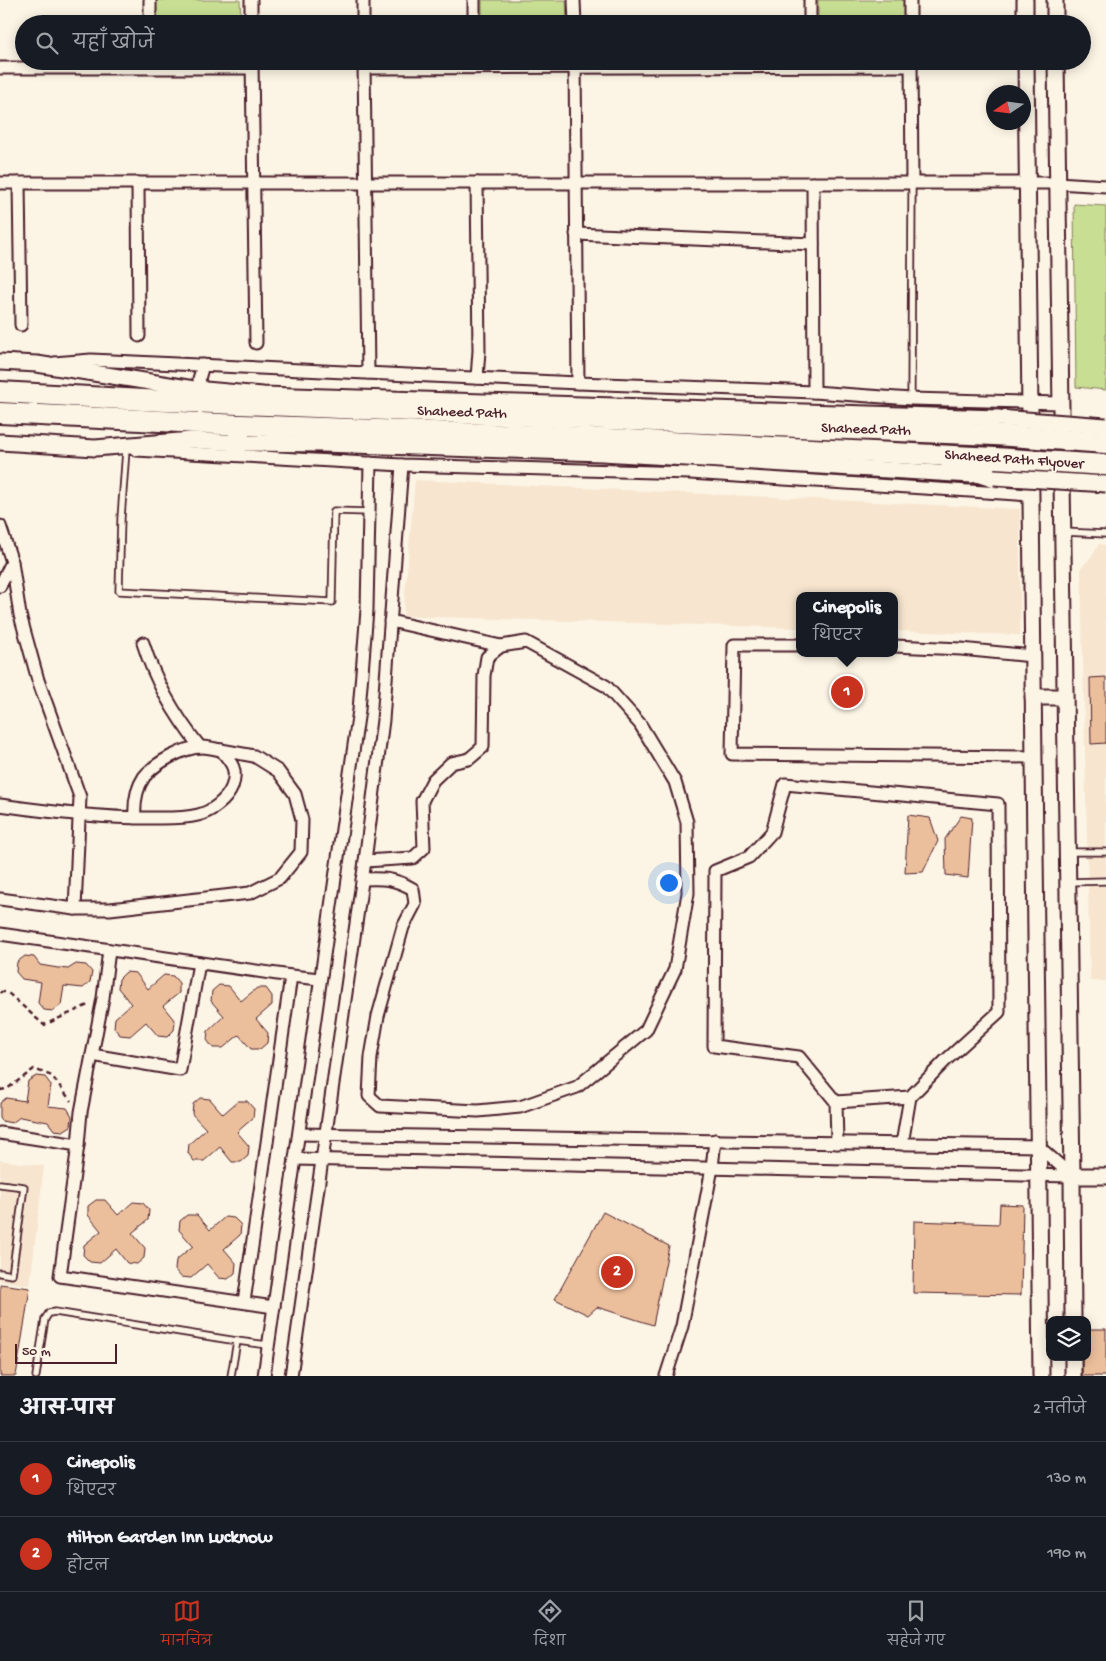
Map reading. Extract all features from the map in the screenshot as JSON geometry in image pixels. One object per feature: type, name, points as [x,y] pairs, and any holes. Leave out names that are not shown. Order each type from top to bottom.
[{"type":"highway","name":"Shaheed Path","points":[[0,392],[326,402],[924,432]]},
{"type":"highway","name":"Shaheed Path","points":[[0,413],[239,434],[557,437],[923,454]]},
{"type":"highway","name":"Shaheed Path Flyover","points":[[924,432],[997,427],[1106,443]]},
{"type":"highway","name":"Shaheed Path Flyover","points":[[923,454],[994,467],[1106,466]]},
{"type":"street","points":[[150,0],[150,15]]},
{"type":"street","points":[[251,0],[251,15]]},
{"type":"street","points":[[363,0],[363,15]]},
{"type":"street","points":[[474,0],[474,15]]},
{"type":"street","points":[[574,0],[575,15]]},
{"type":"street","points":[[810,0],[810,15]]},
{"type":"street","points":[[910,0],[910,15]]},
{"type":"street","points":[[1025,0],[1025,15]]},
{"type":"street","points":[[1055,0],[1055,15]]},
{"type":"street","points":[[0,68],[15,68]]},
{"type":"street","points":[[252,70],[256,343]]},
{"type":"street","points":[[364,70],[368,373]]},
{"type":"street","points":[[575,70],[578,383]]},
{"type":"street","points":[[911,70],[912,183]]},
{"type":"street","points":[[1026,70],[1040,1376]]},
{"type":"street","points":[[1056,70],[1073,1316]]},
{"type":"street","points":[[19,182],[21,325]]},
{"type":"street","points":[[0,183],[1057,183],[1106,186]]},
{"type":"street","points":[[138,183],[139,336]]},
{"type":"street","points":[[476,183],[479,350],[477,378]]},
{"type":"street","points":[[813,183],[814,392]]},
{"type":"street","points":[[576,234],[813,244]]},
{"type":"street","points":[[37,364],[91,360],[814,392],[911,399],[1060,403]]},
{"type":"street","points":[[0,362],[37,364],[202,390],[326,402],[997,427],[1106,426]]},
{"type":"street","points":[[202,390],[199,379],[203,365]]},
{"type":"street","points":[[95,448],[239,434],[321,444],[994,467],[1106,484]]},
{"type":"street","points":[[0,442],[402,465],[690,473],[1031,494]]},
{"type":"street","points":[[264,1376],[359,710],[367,610],[370,463]]},
{"type":"street","points":[[291,1376],[365,861],[382,720],[402,465]]},
{"type":"street","points":[[0,526],[12,562],[20,615],[38,680],[80,796],[75,909]]},
{"type":"street","points":[[0,586],[12,562]]},
{"type":"street","points":[[362,879],[386,878],[401,882],[413,889],[415,904],[403,927],[378,1016],[371,1057],[369,1096],[380,1106],[478,1111],[520,1106],[577,1087],[646,1030],[675,969],[688,892],[687,822],[675,782],[640,724],[606,686],[526,642],[501,646],[390,621]]},
{"type":"street","points":[[143,643],[150,666],[169,701],[183,726],[200,747]]},
{"type":"street","points":[[796,645],[734,644],[732,754],[1033,757]]},
{"type":"street","points":[[365,861],[413,858],[424,848],[422,801],[433,780],[451,763],[469,759],[483,748],[484,676],[487,657],[501,646]]},
{"type":"street","points":[[898,646],[961,649],[1032,656]]},
{"type":"street","points":[[1033,697],[1064,697]]},
{"type":"street","points":[[0,899],[75,909],[110,909],[220,897],[250,892],[280,878],[301,852],[302,820],[295,794],[278,771],[254,756],[200,747],[176,753],[145,776],[134,805],[135,818]]},
{"type":"street","points":[[0,805],[79,816],[175,818],[199,815],[211,809],[229,795],[235,777],[232,763],[221,750]]},
{"type":"street","points":[[838,1144],[836,1102],[799,1057],[714,1046],[715,871],[749,857],[772,832],[785,784],[998,804],[1000,1012],[945,1061],[910,1097],[902,1144]]},
{"type":"street","points":[[0,934],[320,980]]},
{"type":"street","points":[[109,950],[103,998],[80,1112],[78,1145],[60,1276],[274,1307]]},
{"type":"street","points":[[92,1055],[180,1070],[199,963]]},
{"type":"street","points":[[244,1302],[291,976]]},
{"type":"street","points":[[836,1102],[910,1097]]},
{"type":"street","points":[[0,1133],[78,1145]]},
{"type":"street","points":[[299,1134],[1038,1146],[1072,1176]]},
{"type":"street","points":[[666,1376],[682,1326],[712,1168],[715,1140]]},
{"type":"street","points":[[295,1159],[1106,1176]]},
{"type":"street","points":[[1073,1361],[1073,1376]]},
{"type":"lane","points":[[911,399],[912,183]]},
{"type":"lane","points":[[126,450],[121,518],[119,591],[332,602],[334,511],[369,512]]},
{"type":"lane","points":[[1062,532],[1106,534]]},
{"type":"lane","points":[[1067,852],[1106,852]]},
{"type":"lane","points":[[1068,882],[1106,881]]},
{"type":"lane","points":[[0,1184],[24,1187],[12,1275],[0,1273]]},
{"type":"lane","points":[[36,1376],[46,1319],[49,1314],[55,1312],[268,1346]]},
{"type":"lane","points":[[231,1376],[237,1341]]},
{"type":"path","points":[[0,992],[7,992],[44,1025],[103,998]]},
{"type":"path","points":[[0,1090],[7,1089],[34,1069],[52,1076],[80,1112]]},
{"type":"shaded area","points":[[415,480],[1020,509],[1020,635],[898,631],[898,592],[796,592],[796,628],[403,616]]},
{"type":"shaded area","points":[[1099,544],[1106,545],[1106,981],[1090,981],[1081,568],[1093,555]]},
{"type":"shaded area","points":[[0,1160],[44,1166],[30,1285],[0,1281]]},
{"type":"green space","points":[[156,0],[240,0],[241,15],[157,15]]},
{"type":"green space","points":[[482,0],[566,0],[567,15],[482,15]]},
{"type":"green space","points":[[818,0],[904,0],[904,15],[818,15]]},
{"type":"green space","points":[[1074,204],[1106,206],[1106,390],[1076,387]]},
{"type":"building","points":[[1106,677],[1106,743],[1091,744],[1090,678]]},
{"type":"building","points":[[908,815],[930,818],[938,841],[923,872],[905,873]]},
{"type":"building","points":[[961,816],[972,818],[968,878],[946,875],[945,839]]},
{"type":"building","points":[[25,956],[34,957],[40,965],[58,968],[68,969],[76,964],[86,965],[92,972],[90,982],[83,988],[64,986],[61,1005],[53,1011],[44,1010],[38,1003],[41,982],[22,979],[16,972],[17,962]]},
{"type":"building","points":[[126,972],[136,973],[148,989],[164,975],[173,976],[179,983],[179,993],[163,1006],[175,1021],[174,1030],[167,1037],[158,1036],[146,1022],[130,1036],[120,1035],[114,1028],[115,1018],[131,1004],[118,988],[119,979]]},
{"type":"building","points":[[219,985],[229,986],[241,1001],[257,988],[266,988],[272,996],[272,1005],[256,1019],[268,1033],[267,1043],[260,1049],[251,1049],[239,1035],[223,1048],[213,1048],[207,1040],[208,1031],[224,1016],[211,1001],[212,991]]},
{"type":"building","points":[[36,1076],[45,1077],[51,1085],[48,1106],[67,1108],[72,1116],[71,1126],[63,1131],[54,1130],[48,1122],[20,1117],[12,1123],[2,1121],[0,1118],[0,1103],[6,1098],[25,1101],[28,1081]]},
{"type":"building","points":[[200,1098],[210,1099],[223,1114],[238,1101],[247,1101],[254,1109],[253,1118],[237,1132],[249,1146],[248,1156],[241,1162],[232,1162],[220,1147],[204,1161],[194,1161],[188,1153],[189,1144],[206,1129],[192,1114],[193,1104]]},
{"type":"building","points":[[96,1200],[105,1200],[118,1215],[133,1202],[143,1203],[149,1210],[148,1220],[132,1233],[145,1248],[144,1258],[137,1264],[127,1263],[116,1249],[100,1263],[90,1262],[83,1255],[84,1245],[101,1231],[88,1215],[88,1206]]},
{"type":"building","points":[[1000,1204],[1023,1205],[1021,1295],[913,1293],[914,1221],[999,1224]]},
{"type":"building","points":[[603,1212],[669,1246],[653,1325],[597,1307],[588,1315],[555,1299]]},
{"type":"building","points":[[187,1215],[197,1215],[210,1230],[225,1217],[234,1218],[241,1225],[240,1235],[224,1249],[236,1263],[235,1273],[228,1279],[219,1278],[207,1264],[191,1278],[181,1277],[175,1270],[176,1260],[193,1246],[179,1230],[180,1221]]},
{"type":"building","points":[[0,1284],[30,1288],[16,1376],[0,1376]]},
{"type":"building","points":[[1091,1329],[1106,1329],[1106,1376],[1082,1376],[1082,1361],[1091,1361]]},
{"type":"place","name":"Cinepolis","points":[[847,692]]},
{"type":"place","name":"Hilton Garden Inn Lucknow","points":[[617,1272]]}]
